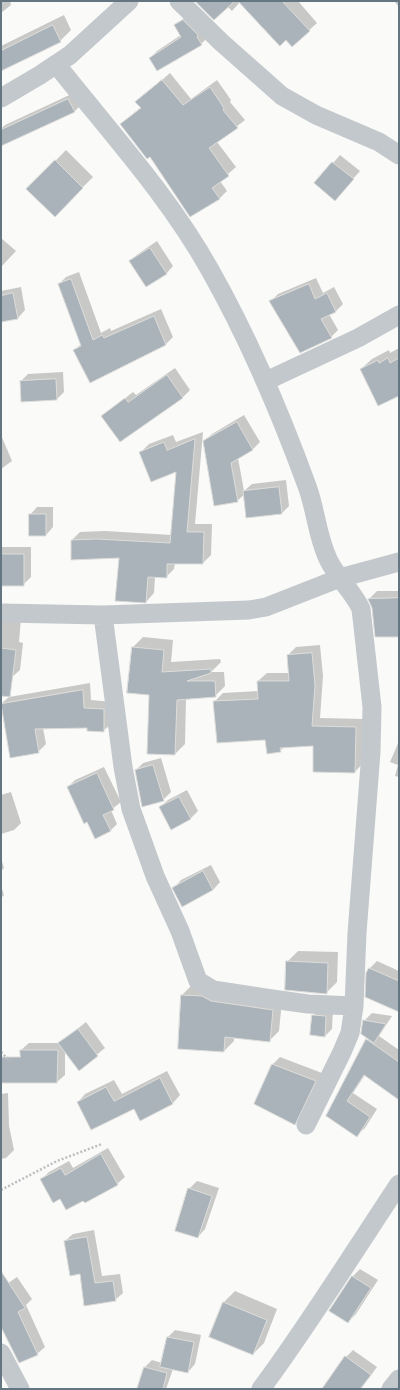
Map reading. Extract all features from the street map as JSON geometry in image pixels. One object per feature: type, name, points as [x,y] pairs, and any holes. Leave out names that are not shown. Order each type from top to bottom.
[{"type":"street","points":[[1,98],[70,55],[129,1]]},
{"type":"street","points":[[179,1],[221,42],[282,96],[316,115],[379,142],[399,155]]},
{"type":"street","points":[[56,64],[166,202],[209,269],[266,381],[308,488],[322,545],[328,560],[357,600],[361,609],[372,707],[371,752],[357,933],[354,1006],[350,1033],[306,1125]]},
{"type":"street","points":[[266,381],[358,338],[399,315]]},
{"type":"street","points":[[1,613],[103,615],[249,610],[266,607],[340,578],[399,562]]},
{"type":"street","points":[[103,615],[123,767],[131,809],[155,876],[180,931],[198,981],[213,990],[308,1004],[354,1006]]},
{"type":"street","points":[[261,1389],[312,1320],[399,1184]]},
{"type":"street","points":[[1,1353],[20,1389]]},
{"type":"street","points":[[391,1389],[399,1379]]},
{"type":"path","points":[[1,1052],[10,1061]]},
{"type":"path","points":[[1,1190],[57,1161],[102,1144]]},
{"type":"building","points":[[195,1],[235,1],[214,20]]},
{"type":"building","points":[[238,1],[282,1],[310,31],[292,47],[286,40],[280,46]]},
{"type":"building","points":[[183,20],[198,35],[197,37],[202,45],[157,71],[149,58],[181,37],[174,25]]},
{"type":"building","points":[[53,25],[61,42],[1,71],[1,51]]},
{"type":"building","points":[[162,80],[183,105],[210,87],[224,108],[223,110],[238,128],[209,148],[229,176],[212,188],[220,199],[190,217],[150,157],[147,159],[120,124],[141,108],[135,102]]},
{"type":"building","points":[[68,99],[75,112],[1,146],[1,130]]},
{"type":"building","points":[[55,160],[83,188],[55,217],[26,189]]},
{"type":"building","points":[[332,162],[354,179],[335,201],[314,183]]},
{"type":"building","points":[[150,248],[167,274],[146,287],[129,261]]},
{"type":"building","points":[[71,279],[93,340],[102,335],[104,338],[154,316],[166,345],[90,383],[73,350],[81,346],[58,284]]},
{"type":"building","points":[[309,284],[315,299],[327,293],[336,312],[321,319],[332,338],[300,353],[269,301]]},
{"type":"building","points":[[13,293],[18,319],[1,322],[1,296]]},
{"type":"building","points":[[388,358],[390,363],[399,358],[399,396],[378,406],[360,369],[378,360],[379,363]]},
{"type":"building","points":[[167,375],[183,398],[120,442],[101,416],[125,398],[128,402]]},
{"type":"building","points":[[56,379],[57,400],[21,402],[20,381]]},
{"type":"building","points":[[237,422],[253,450],[231,463],[238,502],[214,506],[203,441]]},
{"type":"building","points":[[195,439],[187,532],[204,532],[203,564],[167,564],[167,578],[148,577],[146,603],[115,601],[119,558],[71,560],[71,540],[96,539],[170,543],[176,472],[151,482],[139,452],[164,442],[167,450]]},
{"type":"building","points":[[279,487],[282,514],[246,518],[243,491]]},
{"type":"building","points":[[29,514],[46,514],[46,536],[29,536]]},
{"type":"building","points":[[1,554],[24,554],[24,586],[1,586]]},
{"type":"building","points":[[399,598],[399,637],[375,637],[372,608],[368,599]]},
{"type":"building","points":[[132,647],[164,650],[162,672],[211,669],[211,673],[187,681],[215,681],[216,697],[177,700],[175,755],[147,754],[149,695],[127,693]]},
{"type":"building","points":[[1,648],[16,650],[10,697],[1,696]]},
{"type":"building","points":[[312,653],[315,685],[312,726],[356,727],[355,773],[313,772],[313,746],[280,748],[281,752],[267,754],[265,740],[217,743],[213,701],[258,699],[257,681],[289,681],[287,655]]},
{"type":"building","points":[[83,690],[84,708],[104,709],[104,732],[87,731],[87,728],[35,729],[39,753],[10,758],[1,704]]},
{"type":"building","points":[[153,765],[164,801],[142,807],[135,770]]},
{"type":"building","points":[[97,773],[114,810],[103,815],[111,831],[95,839],[87,822],[84,824],[67,787]]},
{"type":"building","points":[[179,797],[191,819],[171,830],[159,807]]},
{"type":"building","points":[[203,871],[213,890],[182,907],[172,888]]},
{"type":"building","points":[[286,961],[328,963],[327,994],[285,990]]},
{"type":"building","points":[[369,968],[399,981],[399,1012],[365,997],[366,973]]},
{"type":"building","points":[[181,995],[202,996],[211,1001],[273,1010],[270,1042],[225,1037],[224,1052],[178,1049]]},
{"type":"building","points":[[312,1015],[326,1016],[325,1037],[310,1035]]},
{"type":"building","points":[[363,1020],[386,1024],[374,1043],[361,1034]]},
{"type":"building","points":[[78,1029],[98,1056],[79,1071],[58,1043]]},
{"type":"building","points":[[366,1039],[399,1062],[399,1100],[364,1075],[347,1101],[370,1117],[357,1137],[326,1116]]},
{"type":"building","points":[[20,1050],[58,1050],[57,1083],[1,1083],[1,1057],[20,1057]]},
{"type":"building","points":[[272,1064],[316,1081],[295,1125],[254,1104]]},
{"type":"building","points":[[160,1078],[173,1104],[140,1121],[134,1109],[91,1130],[77,1102],[106,1087],[114,1101]]},
{"type":"building","points":[[101,1154],[118,1185],[85,1203],[83,1201],[66,1210],[60,1199],[53,1203],[40,1179],[61,1168],[65,1175]]},
{"type":"building","points":[[188,1188],[212,1196],[198,1238],[175,1231]]},
{"type":"building","points":[[87,1237],[95,1283],[113,1281],[116,1301],[84,1306],[80,1274],[70,1276],[64,1241]]},
{"type":"building","points":[[1,1271],[25,1308],[18,1312],[38,1355],[19,1363],[1,1327]]},
{"type":"building","points":[[352,1276],[371,1288],[348,1323],[329,1311]]},
{"type":"building","points":[[223,1302],[267,1320],[253,1355],[209,1337]]},
{"type":"building","points":[[167,1337],[194,1342],[188,1373],[160,1367]]},
{"type":"building","points":[[345,1356],[371,1375],[360,1389],[322,1389]]},
{"type":"building","points":[[144,1367],[167,1373],[163,1389],[137,1389]]}]
